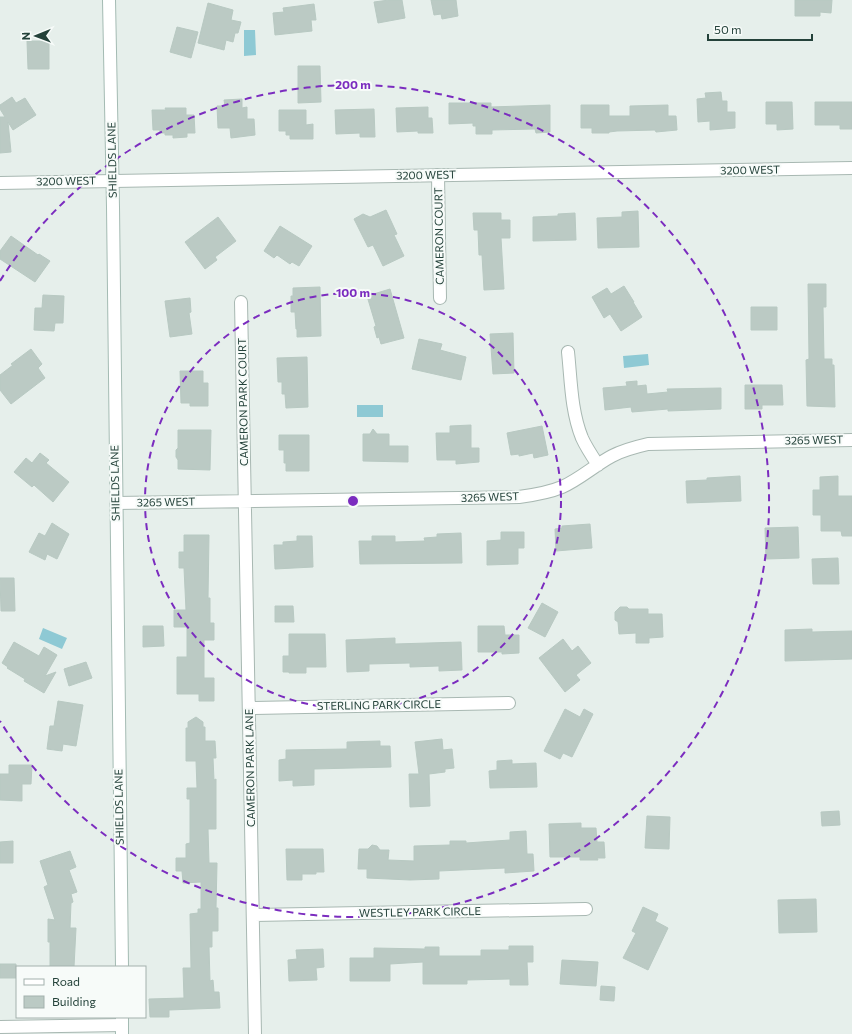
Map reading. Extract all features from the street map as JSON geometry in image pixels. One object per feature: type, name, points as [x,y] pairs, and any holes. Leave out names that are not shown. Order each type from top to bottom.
[{"type":"street","name":"SHIELDS LANE","points":[[109,0],[122,966]]},
{"type":"street","name":"3200 WEST","points":[[0,183],[852,168]]},
{"type":"street","name":"CAMERON COURT","points":[[438,175],[440,298]]},
{"type":"street","name":"CAMERON PARK COURT","points":[[241,302],[245,502]]},
{"type":"street","points":[[568,352],[574,411],[583,440],[598,465]]},
{"type":"street","name":"3265 WEST","points":[[116,503],[245,502],[520,496],[541,494],[561,487],[580,477],[613,455],[630,448],[648,444],[852,440]]},
{"type":"street","name":"CAMERON PARK LANE","points":[[245,502],[255,1034]]},
{"type":"street","name":"STERLING PARK CIRCLE","points":[[249,708],[509,702]]},
{"type":"street","name":"WESTLEY PARK CIRCLE","points":[[253,915],[586,909]]},
{"type":"street","points":[[0,1027],[122,1026]]},
{"type":"water","points":[[244,30],[255,30],[256,55],[244,56]]},
{"type":"water","points":[[648,354],[649,365],[624,368],[623,356]]},
{"type":"water","points":[[357,405],[383,405],[383,417],[357,417]]},
{"type":"water","points":[[43,628],[67,638],[62,649],[39,639]]},
{"type":"building","points":[[402,0],[405,18],[378,23],[374,2]]},
{"type":"building","points":[[431,0],[456,0],[458,16],[442,19],[441,14],[434,15]]},
{"type":"building","points":[[795,0],[832,0],[831,13],[820,12],[820,16],[795,16]]},
{"type":"building","points":[[208,3],[233,10],[231,20],[241,22],[238,33],[235,33],[233,42],[226,40],[224,50],[198,43]]},
{"type":"building","points":[[314,4],[316,20],[311,20],[312,31],[275,35],[273,13],[284,12],[283,8]]},
{"type":"building","points":[[177,27],[198,32],[191,58],[170,52]]},
{"type":"building","points":[[27,41],[49,41],[49,69],[28,69]]},
{"type":"building","points":[[298,66],[320,66],[321,102],[298,103]]},
{"type":"building","points":[[721,92],[722,101],[727,101],[727,112],[735,112],[735,128],[710,130],[710,121],[698,122],[697,99],[706,98],[705,93]]},
{"type":"building","points":[[12,97],[16,103],[25,98],[36,115],[13,130],[8,122],[11,152],[0,153],[0,117],[5,117],[0,109],[0,105]]},
{"type":"building","points":[[242,99],[242,108],[247,107],[247,119],[254,119],[255,135],[231,138],[230,128],[218,128],[217,106],[225,106],[224,100]]},
{"type":"building","points":[[766,102],[792,102],[793,129],[777,130],[777,124],[766,124]]},
{"type":"building","points":[[815,102],[852,102],[852,129],[840,129],[840,125],[815,125]]},
{"type":"building","points":[[449,103],[491,103],[491,107],[550,105],[550,132],[536,133],[535,129],[492,130],[492,134],[476,134],[476,126],[473,126],[473,123],[449,124]]},
{"type":"building","points":[[581,105],[609,105],[609,116],[630,116],[630,106],[668,105],[668,116],[676,116],[677,130],[656,132],[655,130],[592,133],[592,128],[581,128]]},
{"type":"building","points":[[428,107],[428,118],[432,118],[433,133],[418,133],[418,131],[397,132],[396,108]]},
{"type":"building","points":[[165,108],[186,108],[186,115],[194,115],[195,133],[187,133],[187,137],[173,138],[173,135],[165,135],[165,133],[160,133],[160,130],[153,130],[152,110],[166,110]]},
{"type":"building","points":[[374,109],[375,137],[360,137],[360,133],[336,134],[335,110]]},
{"type":"building","points":[[279,110],[306,110],[306,125],[313,124],[313,139],[290,139],[290,135],[286,135],[286,131],[279,131]]},
{"type":"building","points":[[386,210],[397,234],[394,235],[404,256],[383,266],[373,245],[368,247],[354,219],[363,214],[370,217]]},
{"type":"building","points":[[638,211],[639,247],[598,248],[597,218],[622,217],[622,212]]},
{"type":"building","points":[[473,213],[501,213],[501,220],[510,220],[510,238],[501,238],[504,289],[484,290],[482,255],[479,255],[478,230],[474,230]]},
{"type":"building","points":[[575,213],[576,240],[533,241],[533,217],[558,216],[558,214]]},
{"type":"building","points":[[218,217],[236,241],[215,257],[217,260],[205,269],[185,242]]},
{"type":"building","points":[[280,226],[312,246],[299,266],[292,262],[290,264],[277,255],[274,258],[264,251]]},
{"type":"building","points":[[11,236],[38,255],[39,254],[50,261],[35,282],[0,259],[0,251]]},
{"type":"building","points":[[808,284],[826,284],[826,307],[823,307],[824,359],[832,359],[832,365],[834,365],[835,407],[807,406],[806,360],[809,359]]},
{"type":"building","points":[[624,286],[642,317],[621,331],[610,314],[604,318],[592,297],[607,288],[611,294]]},
{"type":"building","points":[[320,287],[321,336],[297,337],[295,312],[291,312],[291,296],[293,296],[293,288]]},
{"type":"building","points":[[390,289],[404,338],[381,344],[379,337],[377,338],[374,327],[376,326],[367,296]]},
{"type":"building","points":[[43,295],[64,296],[63,323],[55,323],[54,331],[34,330],[35,308],[42,308]]},
{"type":"building","points":[[190,298],[191,312],[189,313],[192,334],[170,337],[165,301]]},
{"type":"building","points":[[751,307],[777,307],[777,330],[751,330]]},
{"type":"building","points":[[513,333],[514,373],[493,374],[490,334]]},
{"type":"building","points":[[419,339],[442,344],[440,350],[466,357],[461,380],[412,369]]},
{"type":"building","points":[[31,349],[42,364],[38,368],[45,378],[11,404],[0,390],[0,375],[13,365],[11,364]]},
{"type":"building","points":[[307,357],[308,407],[286,408],[285,394],[282,394],[282,382],[278,382],[277,358]]},
{"type":"building","points":[[180,371],[203,371],[203,383],[208,383],[208,406],[190,406],[190,403],[181,403]]},
{"type":"building","points":[[637,381],[637,386],[646,385],[647,394],[668,392],[667,389],[721,388],[721,409],[668,411],[668,409],[632,412],[631,407],[605,410],[603,388],[627,386],[626,382]]},
{"type":"building","points":[[745,385],[782,385],[783,405],[762,405],[762,409],[745,409]]},
{"type":"building","points":[[471,425],[471,448],[479,448],[479,462],[456,464],[456,460],[437,460],[436,433],[450,433],[450,426]]},
{"type":"building","points":[[542,426],[548,455],[534,458],[533,453],[519,456],[519,454],[511,455],[507,433]]},
{"type":"building","points":[[373,429],[377,434],[389,434],[389,446],[408,446],[408,462],[363,461],[363,434],[370,434]]},
{"type":"building","points":[[178,430],[211,430],[210,470],[178,469],[176,450],[178,448]]},
{"type":"building","points":[[279,435],[309,435],[309,471],[286,471],[286,463],[284,463],[284,450],[279,450]]},
{"type":"building","points":[[40,453],[49,460],[46,463],[69,482],[53,502],[34,485],[32,487],[14,472],[26,458],[32,463]]},
{"type":"building","points":[[740,476],[741,501],[687,503],[686,481]]},
{"type":"building","points":[[838,476],[838,496],[852,496],[852,536],[842,536],[841,531],[821,531],[821,515],[813,515],[813,490],[820,490],[820,477]]},
{"type":"building","points":[[52,523],[69,534],[57,559],[47,554],[45,560],[29,552],[39,533],[45,536]]},
{"type":"building","points":[[590,524],[592,548],[556,551],[555,529],[562,528],[562,526]]},
{"type":"building","points":[[798,527],[799,558],[766,559],[765,528]]},
{"type":"building","points":[[501,532],[524,532],[524,548],[518,548],[518,564],[487,565],[487,541],[501,540]]},
{"type":"building","points":[[461,533],[462,563],[360,564],[359,541],[372,541],[372,536],[395,536],[395,542],[425,541],[424,538],[437,537],[437,534]]},
{"type":"building","points":[[184,535],[209,535],[208,598],[210,598],[210,623],[214,623],[214,640],[204,640],[204,678],[214,678],[214,701],[199,701],[199,694],[177,694],[177,657],[187,657],[187,627],[174,627],[174,610],[186,610],[184,568],[179,568],[179,552],[184,552]]},
{"type":"building","points":[[297,536],[312,536],[313,567],[275,569],[274,545],[283,545],[283,542],[297,541]]},
{"type":"building","points":[[838,558],[839,584],[813,584],[812,559]]},
{"type":"building","points":[[0,578],[14,578],[15,611],[1,611]]},
{"type":"building","points":[[542,603],[558,612],[545,637],[528,628]]},
{"type":"building","points":[[275,606],[293,606],[294,622],[275,622]]},
{"type":"building","points":[[620,607],[627,607],[629,609],[648,609],[648,614],[662,614],[663,637],[649,638],[649,643],[636,643],[636,633],[619,634],[618,622],[615,620],[615,612]]},
{"type":"building","points":[[143,626],[163,626],[164,646],[143,647]]},
{"type":"building","points":[[478,626],[504,626],[505,635],[519,635],[519,653],[502,654],[502,652],[478,652]]},
{"type":"building","points":[[812,629],[812,632],[852,631],[852,659],[785,661],[785,630]]},
{"type":"building","points":[[289,634],[325,634],[326,667],[306,667],[306,673],[283,672],[283,656],[289,656]]},
{"type":"building","points":[[395,638],[395,644],[461,642],[462,670],[439,671],[439,666],[410,667],[410,663],[369,664],[369,671],[347,672],[346,640]]},
{"type":"building","points":[[563,639],[572,651],[578,646],[591,663],[576,675],[580,680],[565,692],[539,658]]},
{"type":"building","points":[[14,642],[39,656],[44,647],[57,655],[45,676],[56,672],[44,693],[24,681],[25,679],[7,668],[8,667],[2,663]]},
{"type":"building","points":[[86,662],[92,678],[69,686],[64,669]]},
{"type":"building","points":[[58,701],[83,705],[76,746],[63,744],[62,751],[47,749],[50,726],[54,726]]},
{"type":"building","points":[[565,709],[580,717],[584,709],[593,714],[572,757],[563,753],[560,759],[544,751]]},
{"type":"building","points":[[196,717],[203,722],[203,727],[205,727],[205,741],[215,741],[216,758],[213,758],[214,780],[216,779],[216,829],[208,829],[209,863],[217,863],[216,908],[218,908],[218,931],[212,931],[212,947],[209,947],[210,981],[213,980],[214,992],[219,992],[220,1008],[169,1010],[169,1017],[150,1017],[149,999],[184,998],[183,968],[191,968],[190,914],[198,913],[198,909],[201,909],[201,882],[183,883],[182,871],[176,871],[176,858],[186,858],[186,844],[190,843],[190,799],[187,799],[187,788],[197,788],[196,761],[186,761],[186,728],[188,728],[188,722]]},
{"type":"building","points":[[442,739],[443,750],[452,749],[454,768],[445,769],[445,772],[429,774],[430,806],[410,807],[409,774],[419,774],[415,742]]},
{"type":"building","points":[[380,741],[380,746],[390,746],[391,767],[314,769],[314,785],[293,786],[293,780],[279,781],[279,760],[286,759],[286,750],[347,749],[347,742]]},
{"type":"building","points":[[512,760],[512,764],[536,763],[537,787],[490,788],[489,771],[497,770],[497,761]]},
{"type":"building","points":[[9,765],[32,765],[31,784],[22,784],[22,801],[0,800],[0,774],[9,774]]},
{"type":"building","points":[[839,811],[840,825],[822,826],[821,812]]},
{"type":"building","points":[[647,816],[670,817],[669,849],[645,848]]},
{"type":"building","points":[[581,823],[581,828],[596,828],[597,842],[604,842],[605,858],[597,858],[598,860],[580,860],[580,857],[550,857],[549,824]]},
{"type":"building","points":[[526,831],[527,854],[533,854],[534,871],[505,873],[505,868],[439,871],[439,879],[410,880],[367,878],[367,869],[358,869],[359,849],[368,849],[372,845],[377,846],[380,850],[389,850],[388,860],[414,861],[414,846],[450,845],[450,841],[466,841],[466,843],[510,840],[510,832]]},
{"type":"building","points":[[13,841],[13,863],[0,863],[0,842]]},
{"type":"building","points":[[286,849],[323,849],[324,872],[316,872],[316,874],[302,874],[302,880],[287,880]]},
{"type":"building","points":[[70,851],[76,867],[69,870],[77,892],[71,894],[73,902],[71,903],[70,928],[76,928],[74,966],[50,966],[48,919],[55,920],[44,887],[48,885],[40,861]]},
{"type":"building","points":[[816,899],[817,932],[779,933],[778,900]]},
{"type":"building","points":[[643,907],[658,914],[655,921],[668,928],[648,970],[623,958],[636,933],[632,931]]},
{"type":"building","points":[[509,946],[533,946],[533,962],[527,962],[528,985],[510,985],[510,979],[467,980],[467,984],[423,984],[423,962],[390,964],[390,981],[350,981],[350,958],[374,958],[374,948],[425,949],[425,947],[439,947],[439,956],[481,956],[481,950],[509,950]]},
{"type":"building","points":[[323,949],[324,967],[316,968],[317,980],[289,981],[288,960],[297,959],[296,950]]},
{"type":"building","points":[[562,960],[598,962],[596,986],[560,984]]},
{"type":"building","points":[[0,964],[16,964],[16,978],[0,978]]},
{"type":"building","points":[[601,986],[615,987],[614,1001],[600,1000]]}]
